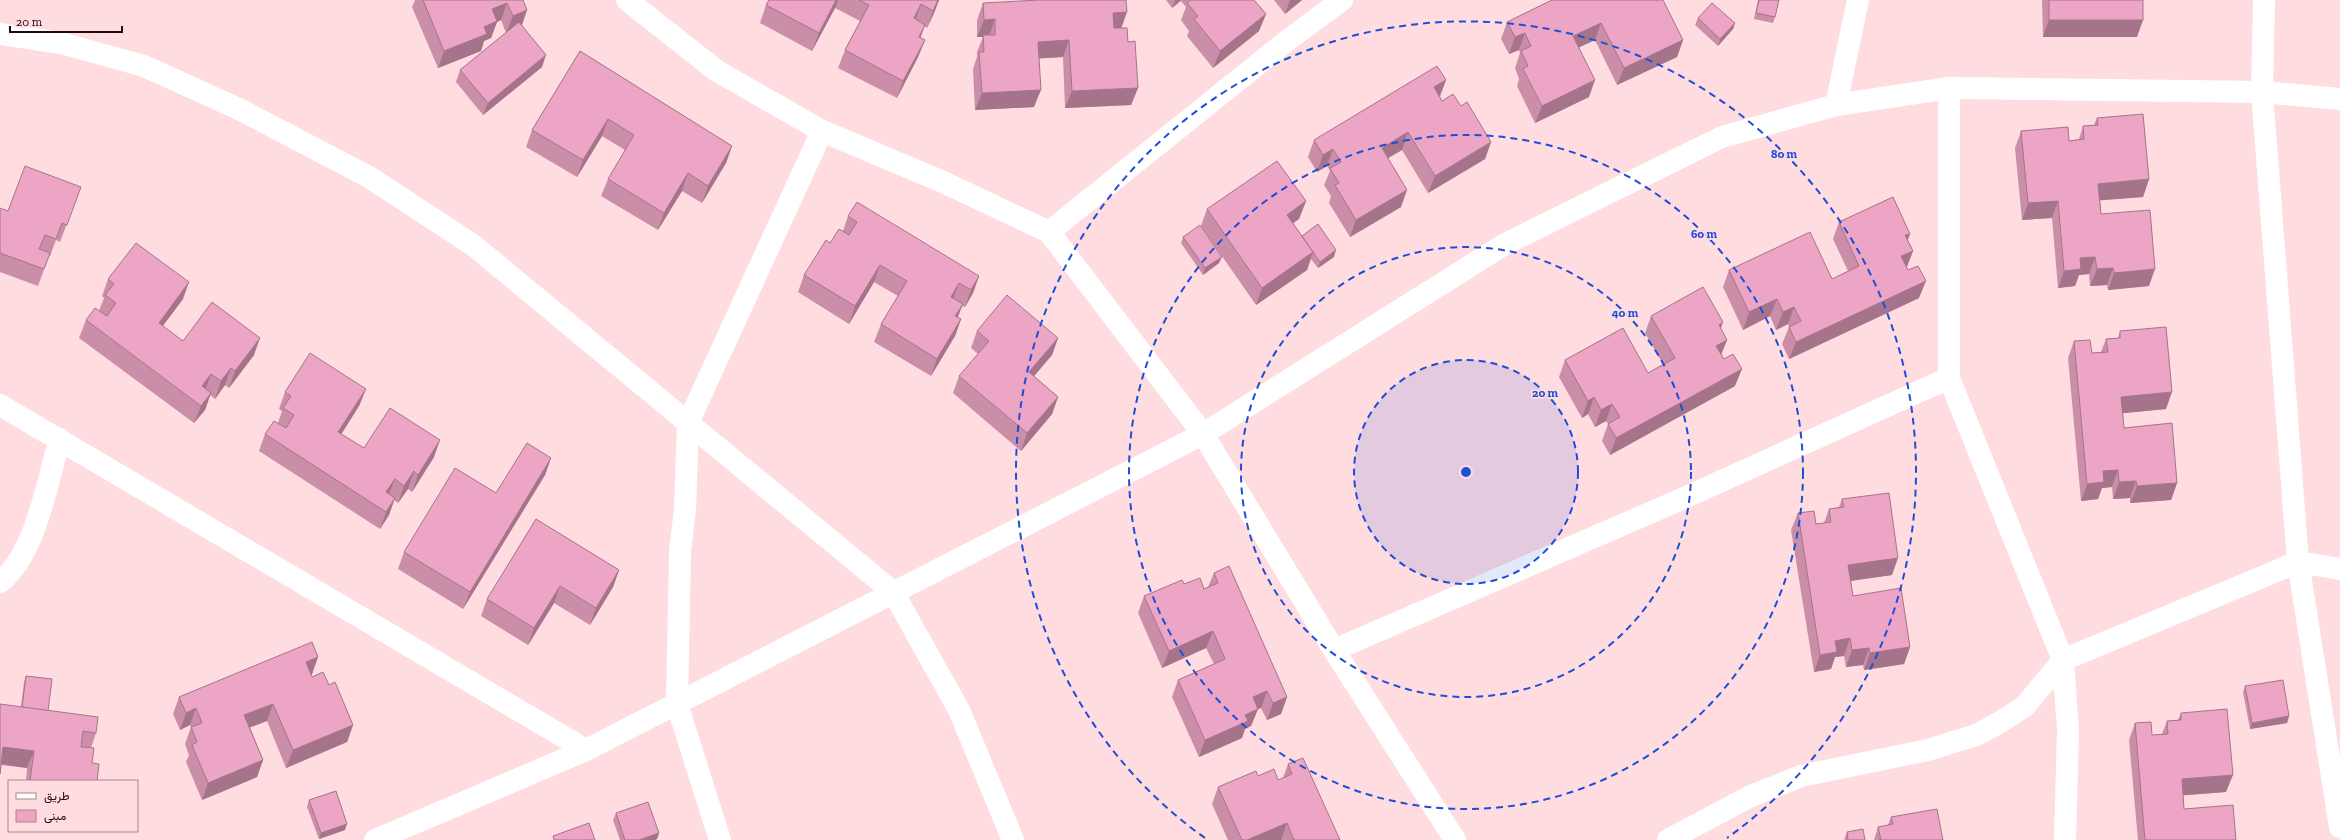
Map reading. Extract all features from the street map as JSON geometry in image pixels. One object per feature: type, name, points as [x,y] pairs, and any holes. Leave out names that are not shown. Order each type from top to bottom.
[{"type":"street","points":[[627,0],[717,71],[822,131],[941,181],[1049,232],[1204,434],[1334,650],[1455,840]]},
{"type":"street","points":[[1049,232],[1288,40],[1342,0]]},
{"type":"street","points":[[1836,105],[1858,0]]},
{"type":"street","points":[[2264,0],[2262,92],[2298,562],[2340,827]]},
{"type":"street","points":[[0,34],[61,43],[144,66],[241,110],[369,177],[473,245],[893,592],[959,710],[1014,840]]},
{"type":"street","points":[[1949,88],[1949,378],[2063,660],[2068,730],[2065,840]]},
{"type":"street","points":[[375,840],[586,750],[1204,434],[1505,244],[1722,136],[1836,105],[1949,88],[2262,92],[2340,99]]},
{"type":"street","points":[[720,840],[677,704],[680,552],[685,508],[688,423],[822,131]]},
{"type":"street","points":[[1334,650],[1675,502],[1949,378]]},
{"type":"street","points":[[0,405],[60,439],[268,565],[586,750]]},
{"type":"street","points":[[0,582],[6,577],[29,544],[60,439]]},
{"type":"street","points":[[1668,840],[1749,797],[1801,776],[1928,750],[1976,735],[1997,724],[2025,706],[2063,660],[2298,562],[2340,569]]},
{"type":"building","points":[[423,0],[523,0],[527,10],[513,16],[507,3],[492,9],[497,21],[484,27],[487,34],[444,51]]},
{"type":"building","points":[[769,0],[836,0],[819,33],[766,5]]},
{"type":"building","points":[[859,0],[938,0],[933,11],[921,4],[914,18],[925,25],[919,37],[925,40],[903,81],[845,50],[869,5]]},
{"type":"building","points":[[1039,0],[1126,0],[1127,12],[1113,13],[1114,28],[1127,28],[1128,42],[1135,41],[1138,88],[1072,91],[1069,40],[1038,42],[1041,90],[982,93],[979,52],[984,52],[983,35],[995,35],[995,19],[984,20],[983,3]]},
{"type":"building","points":[[1191,0],[1254,0],[1266,14],[1220,51],[1194,19],[1198,16],[1187,3]]},
{"type":"building","points":[[1552,0],[1663,0],[1683,40],[1624,68],[1601,23],[1573,36],[1595,80],[1542,106],[1523,69],[1528,66],[1521,51],[1531,46],[1525,33],[1515,37],[1507,22]]},
{"type":"building","points":[[1759,0],[1779,0],[1775,17],[1756,13]]},
{"type":"building","points":[[2049,0],[2143,0],[2143,20],[2049,20]]},
{"type":"building","points":[[1712,3],[1735,23],[1720,39],[1698,18]]},
{"type":"building","points":[[519,22],[546,55],[488,103],[460,70]]},
{"type":"building","points":[[580,51],[732,146],[708,186],[688,173],[664,213],[608,179],[634,135],[608,119],[583,160],[532,130]]},
{"type":"building","points":[[1437,66],[1446,80],[1434,87],[1442,101],[1453,94],[1461,106],[1467,102],[1491,142],[1435,176],[1408,132],[1382,148],[1407,190],[1356,220],[1335,185],[1339,183],[1330,168],[1341,162],[1333,149],[1323,155],[1314,140]]},
{"type":"building","points":[[2143,114],[2149,179],[2098,184],[2101,214],[2150,210],[2155,269],[2114,273],[2113,268],[2097,269],[2095,257],[2080,258],[2081,269],[2064,271],[2058,201],[2028,203],[2021,131],[2068,127],[2069,141],[2084,139],[2083,126],[2098,125],[2097,118]]},
{"type":"building","points":[[1277,161],[1306,201],[1287,215],[1313,252],[1262,288],[1207,209]]},
{"type":"building","points":[[25,166],[81,187],[67,225],[62,223],[56,239],[45,235],[39,249],[50,253],[44,269],[0,253],[0,208],[8,211]]},
{"type":"building","points":[[1893,197],[1910,234],[1905,235],[1913,251],[1901,256],[1908,270],[1918,266],[1926,281],[1796,342],[1789,327],[1801,321],[1794,307],[1783,312],[1777,299],[1749,312],[1729,270],[1810,232],[1832,279],[1859,266],[1839,222]]},
{"type":"building","points":[[857,202],[979,276],[971,290],[959,283],[951,297],[963,304],[955,316],[961,319],[937,359],[881,324],[907,281],[880,265],[855,306],[804,275],[826,240],[830,243],[839,229],[849,235],[857,222],[848,216]]},
{"type":"building","points":[[1318,224],[1336,250],[1320,262],[1302,236]]},
{"type":"building","points":[[1200,225],[1222,257],[1205,268],[1183,237]]},
{"type":"building","points":[[136,243],[189,282],[159,323],[183,341],[212,302],[260,338],[235,371],[231,368],[221,381],[211,374],[202,386],[211,393],[201,406],[86,320],[95,308],[107,316],[116,303],[105,295],[114,284],[108,279]]},
{"type":"building","points":[[1703,287],[1723,322],[1719,325],[1727,340],[1716,346],[1724,359],[1733,354],[1742,369],[1616,438],[1608,424],[1620,417],[1612,404],[1601,410],[1594,397],[1588,401],[1565,360],[1623,328],[1648,373],[1675,358],[1651,316]]},
{"type":"building","points":[[1007,295],[1058,338],[1029,372],[1058,397],[1027,433],[959,376],[989,341],[977,331]]},
{"type":"building","points":[[2166,327],[2172,392],[2121,397],[2124,428],[2172,423],[2177,483],[2137,486],[2136,481],[2119,482],[2118,470],[2103,471],[2104,482],[2087,484],[2074,341],[2090,340],[2092,353],[2108,352],[2106,339],[2120,338],[2120,331]]},
{"type":"building","points":[[310,353],[366,389],[338,432],[364,448],[390,408],[440,440],[418,475],[414,471],[404,486],[395,479],[386,492],[395,498],[386,512],[265,434],[274,421],[286,428],[294,415],[283,408],[291,396],[285,392]]},
{"type":"building","points":[[527,443],[551,458],[470,592],[404,552],[455,468],[496,493]]},
{"type":"building","points":[[1889,493],[1898,558],[1848,565],[1853,596],[1901,588],[1910,647],[1870,653],[1869,648],[1852,650],[1850,638],[1835,641],[1837,652],[1820,655],[1798,513],[1814,511],[1816,524],[1831,522],[1829,509],[1844,507],[1842,499]]},
{"type":"building","points":[[536,519],[619,570],[596,608],[560,586],[534,628],[487,599]]},
{"type":"building","points":[[1229,566],[1287,697],[1273,703],[1267,691],[1253,697],[1258,709],[1245,715],[1248,721],[1205,740],[1178,680],[1225,659],[1213,631],[1169,651],[1144,596],[1182,580],[1184,584],[1200,578],[1204,589],[1218,583],[1214,573]]},
{"type":"building","points":[[312,642],[318,657],[306,662],[312,677],[323,672],[329,685],[335,682],[353,725],[293,750],[273,704],[244,715],[263,760],[208,783],[192,745],[197,742],[191,727],[202,723],[196,708],[186,713],[179,697]]},
{"type":"building","points":[[26,676],[52,679],[48,711],[22,707]]},
{"type":"building","points":[[2283,680],[2289,716],[2252,723],[2245,686]]},
{"type":"building","points":[[0,704],[98,717],[96,733],[83,731],[81,747],[94,748],[92,763],[99,764],[97,780],[30,780],[34,751],[3,747],[0,774]]},
{"type":"building","points":[[2227,709],[2233,775],[2182,779],[2184,809],[2233,805],[2236,840],[2145,840],[2135,723],[2151,722],[2152,735],[2168,734],[2167,721],[2181,720],[2181,713]]},
{"type":"building","points":[[1303,758],[1340,840],[1294,840],[1287,823],[1247,840],[1242,840],[1218,787],[1256,771],[1258,776],[1274,769],[1278,780],[1292,774],[1288,764]]},
{"type":"building","points":[[336,791],[347,824],[321,833],[309,800]]},
{"type":"building","points":[[648,802],[659,833],[639,840],[625,840],[616,813]]},
{"type":"building","points":[[1937,809],[1943,840],[1881,840],[1878,827],[1893,824],[1891,817]]},
{"type":"building","points":[[589,823],[595,840],[554,840],[553,836]]},
{"type":"building","points":[[1863,829],[1865,840],[1848,840],[1847,832]]}]
